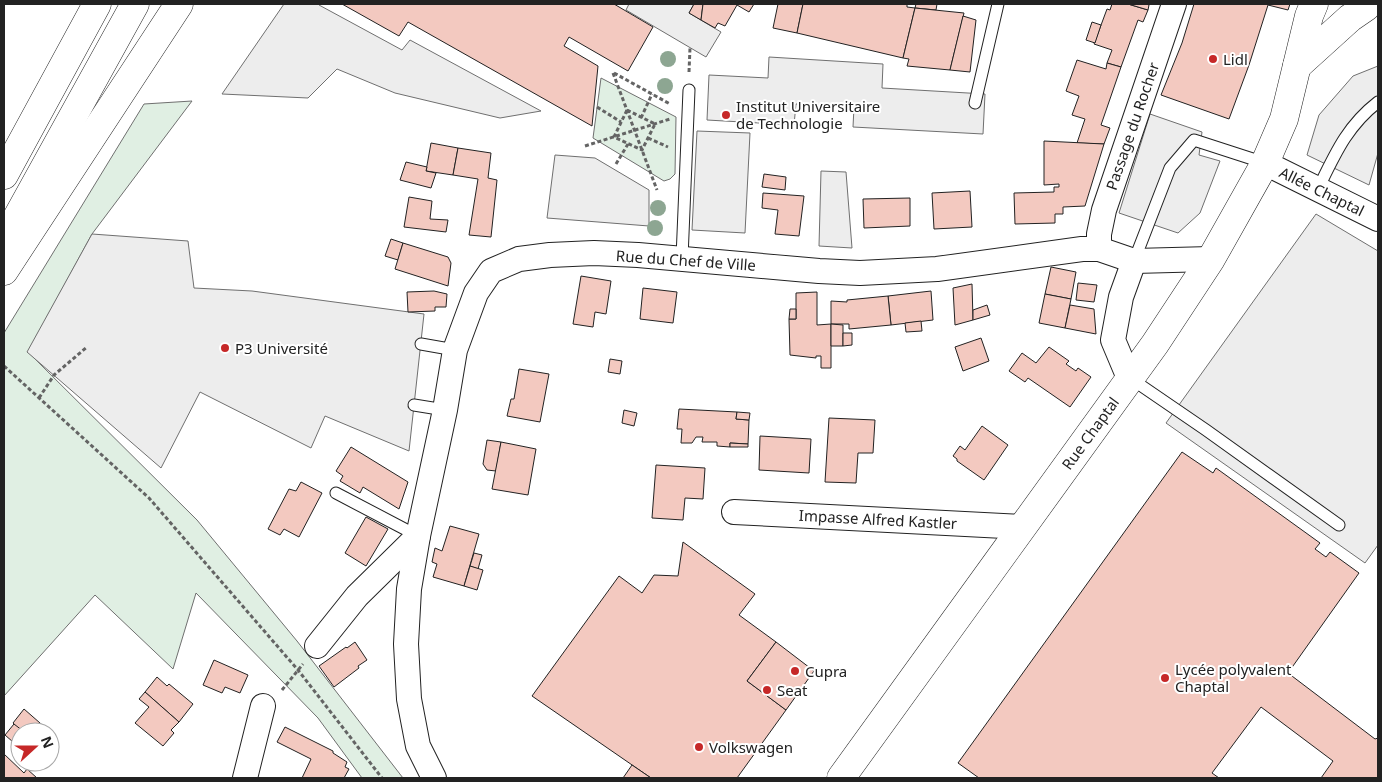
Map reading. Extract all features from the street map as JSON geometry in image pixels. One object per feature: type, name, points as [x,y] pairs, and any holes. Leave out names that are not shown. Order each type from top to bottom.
[{"type":"main road","points":[[4,175],[97,4]]},
{"type":"main road","points":[[4,241],[135,4]]},
{"type":"main road","points":[[4,271],[179,4]]},
{"type":"main road","name":"Rue Chaptal","points":[[841,778],[1130,378],[1211,259],[1266,162],[1284,119],[1309,16],[1314,4]]},
{"type":"main road","points":[[1297,66],[1350,18],[1368,7]]},
{"type":"street","name":"Passage du Rocher","points":[[1099,250],[1099,234],[1104,210],[1174,4]]},
{"type":"street","name":"Allée Chaptal","points":[[1266,162],[1378,219]]},
{"type":"street","name":"Rue du Chef de Ville","points":[[434,778],[418,746],[408,699],[406,644],[409,589],[418,536],[446,410],[455,350],[476,293],[491,270],[519,259],[550,255],[594,253],[682,258],[818,271],[860,273],[936,269],[1082,249],[1099,250],[1134,261],[1211,259]]},
{"type":"street","points":[[1130,378],[1114,340],[1121,297],[1134,261]]},
{"type":"street","name":"Impasse Alfred Kastler","points":[[734,512],[1022,527]]},
{"type":"street","points":[[317,646],[357,596],[418,536]]},
{"type":"street","points":[[246,778],[263,706]]},
{"type":"lane","points":[[975,103],[998,4]]},
{"type":"lane","points":[[682,258],[689,90]]},
{"type":"lane","points":[[1318,189],[1339,145],[1354,124],[1378,102]]},
{"type":"lane","points":[[1134,261],[1170,168],[1194,140],[1266,162]]},
{"type":"lane","points":[[421,344],[455,350]]},
{"type":"lane","points":[[1130,378],[1340,524]]},
{"type":"lane","points":[[414,406],[446,410]]},
{"type":"lane","points":[[336,493],[418,536]]},
{"type":"path","points":[[689,90],[690,48]]},
{"type":"path","points":[[657,190],[613,73],[688,114]]},
{"type":"path","points":[[642,118],[652,94]]},
{"type":"path","points":[[597,107],[621,122]]},
{"type":"path","points":[[627,110],[655,124]]},
{"type":"path","points":[[614,137],[627,110]]},
{"type":"path","points":[[586,146],[688,114]]},
{"type":"path","points":[[642,150],[655,124]]},
{"type":"path","points":[[614,137],[642,150]]},
{"type":"path","points":[[616,164],[628,144]]},
{"type":"path","points":[[39,398],[54,375],[87,348]]},
{"type":"path","points":[[4,366],[149,498],[298,670],[382,778]]},
{"type":"path","points":[[263,706],[284,688],[317,646]]},
{"type":"green space","points":[[601,78],[676,117],[675,174],[670,179],[664,181],[593,138]]},
{"type":"green space","points":[[192,101],[92,234],[28,352],[197,520],[297,641],[403,778],[362,778],[318,718],[196,593],[173,669],[95,595],[4,696],[4,333],[144,104]]},
{"type":"shaded area","points":[[284,4],[319,4],[402,50],[410,40],[541,111],[500,118],[395,93],[337,69],[308,98],[222,94]]},
{"type":"shaded area","points":[[629,4],[694,4],[689,13],[721,32],[706,57],[626,10]]},
{"type":"shaded area","points":[[769,57],[883,64],[882,88],[985,94],[983,134],[853,127],[854,107],[796,104],[794,125],[707,120],[709,75],[768,78]]},
{"type":"shaded area","points":[[1378,66],[1378,153],[1369,185],[1307,155],[1319,115],[1353,76]]},
{"type":"shaded area","points":[[1150,114],[1202,132],[1199,155],[1220,161],[1200,213],[1178,233],[1119,213]]},
{"type":"shaded area","points":[[697,131],[750,133],[745,233],[692,230]]},
{"type":"shaded area","points":[[555,155],[595,158],[649,190],[649,226],[547,218]]},
{"type":"shaded area","points":[[821,171],[846,172],[852,248],[819,246]]},
{"type":"shaded area","points":[[1316,214],[1378,251],[1378,545],[1365,563],[1166,423]]},
{"type":"shaded area","name":"P3 Université","points":[[92,234],[188,241],[194,288],[252,291],[424,314],[409,451],[325,416],[311,448],[200,392],[161,468],[27,352]]},
{"type":"building","points":[[342,4],[614,4],[653,27],[628,71],[569,37],[564,46],[598,66],[592,126],[408,22],[399,36]]},
{"type":"building","points":[[694,4],[703,4],[701,20],[689,13]]},
{"type":"building","points":[[703,4],[754,4],[749,12],[737,5],[725,26],[718,23],[715,28],[701,20]]},
{"type":"building","points":[[778,4],[803,4],[797,33],[773,28]]},
{"type":"building","points":[[803,4],[907,4],[907,7],[915,8],[903,58],[797,33]]},
{"type":"building","points":[[916,4],[937,4],[936,10],[915,8]]},
{"type":"building","points":[[1112,4],[1128,4],[1148,10],[1143,22],[1138,20],[1121,67],[1107,63],[1112,50],[1094,44],[1107,9],[1110,10]]},
{"type":"building","points":[[1128,4],[1147,4],[1149,5],[1148,10]]},
{"type":"building","name":"Lidl","points":[[1194,4],[1290,4],[1288,10],[1268,5],[1229,119],[1161,95],[1182,43]]},
{"type":"building","points":[[915,8],[964,13],[950,70],[907,66],[909,59],[903,58]]},
{"type":"building","points":[[963,16],[976,20],[970,72],[950,70]]},
{"type":"building","points":[[1092,22],[1101,25],[1095,43],[1086,40]]},
{"type":"building","points":[[1077,60],[1106,69],[1107,63],[1121,67],[1101,125],[1110,128],[1104,144],[1077,143],[1085,119],[1072,115],[1079,96],[1066,91]]},
{"type":"building","points":[[1044,141],[1104,144],[1085,206],[1063,207],[1063,214],[1055,214],[1055,223],[1015,224],[1014,193],[1054,192],[1054,187],[1059,187],[1059,184],[1044,185]]},
{"type":"building","points":[[431,143],[458,148],[453,175],[426,171]]},
{"type":"building","points":[[458,148],[491,153],[488,178],[497,180],[491,237],[469,235],[478,179],[453,175]]},
{"type":"building","points":[[406,162],[427,167],[426,171],[436,173],[431,188],[400,180]]},
{"type":"building","points":[[764,174],[786,177],[785,190],[762,187]]},
{"type":"building","points":[[970,191],[972,227],[934,229],[932,193]]},
{"type":"building","points":[[763,193],[804,196],[799,236],[775,234],[778,210],[762,208]]},
{"type":"building","points":[[409,197],[432,201],[430,219],[448,220],[446,232],[404,227]]},
{"type":"building","points":[[910,198],[910,226],[864,228],[863,199]]},
{"type":"building","points":[[391,239],[403,243],[398,260],[385,256]]},
{"type":"building","points":[[403,243],[448,257],[451,263],[448,286],[395,269]]},
{"type":"building","points":[[1051,267],[1076,272],[1071,299],[1045,294]]},
{"type":"building","points":[[581,276],[611,281],[606,314],[595,312],[593,327],[573,324]]},
{"type":"building","points":[[1078,283],[1097,285],[1094,302],[1076,300]]},
{"type":"building","points":[[972,284],[973,320],[955,325],[953,288]]},
{"type":"building","points":[[643,288],[677,292],[673,323],[640,319]]},
{"type":"building","points":[[434,291],[447,294],[446,307],[435,307],[435,311],[408,312],[407,292]]},
{"type":"building","points":[[931,291],[933,320],[891,325],[888,296]]},
{"type":"building","points":[[817,292],[817,325],[831,324],[831,368],[821,368],[821,356],[816,356],[816,358],[790,355],[789,319],[796,319],[796,293]]},
{"type":"building","points":[[1045,294],[1071,299],[1065,328],[1039,323]]},
{"type":"building","points":[[888,296],[891,325],[849,329],[849,324],[831,324],[831,301],[847,302],[847,300]]},
{"type":"building","points":[[987,305],[990,315],[973,320],[973,310]]},
{"type":"building","points":[[1070,305],[1094,309],[1096,334],[1065,328]]},
{"type":"building","points":[[790,309],[796,309],[796,319],[789,319]]},
{"type":"building","points":[[921,321],[922,331],[906,332],[905,323]]},
{"type":"building","points":[[831,324],[843,325],[843,346],[831,346]]},
{"type":"building","points":[[843,333],[852,333],[852,345],[843,346]]},
{"type":"building","points":[[981,338],[989,361],[963,371],[955,347]]},
{"type":"building","points":[[1049,347],[1069,361],[1066,364],[1076,371],[1078,368],[1091,377],[1070,407],[1028,378],[1025,382],[1009,371],[1022,353],[1036,363]]},
{"type":"building","points":[[610,359],[622,361],[620,374],[608,372]]},
{"type":"building","points":[[519,369],[549,374],[540,422],[507,416],[511,399],[514,399]]},
{"type":"building","points":[[679,409],[737,412],[736,419],[749,420],[748,444],[730,443],[730,447],[717,446],[717,442],[702,442],[703,437],[696,437],[692,443],[681,443],[682,429],[677,429]]},
{"type":"building","points":[[624,410],[637,413],[634,426],[622,423]]},
{"type":"building","points":[[737,412],[750,413],[749,420],[736,419]]},
{"type":"building","points":[[829,418],[875,420],[873,453],[858,453],[856,483],[825,482]]},
{"type":"building","points":[[982,426],[1008,445],[984,480],[957,461],[953,456],[960,446],[965,450]]},
{"type":"building","points":[[760,436],[811,439],[809,473],[759,470]]},
{"type":"building","points":[[487,440],[501,442],[496,471],[487,470],[483,464]]},
{"type":"building","points":[[501,442],[536,449],[528,495],[492,489]]},
{"type":"building","points":[[730,443],[748,444],[748,447],[730,447]]},
{"type":"building","points":[[351,447],[408,482],[399,509],[363,487],[360,493],[340,481],[343,476],[336,471]]},
{"type":"building","name":"Lycée polyvalent Chaptal","points":[[1182,452],[1213,473],[1216,468],[1320,543],[1315,549],[1326,557],[1330,552],[1359,573],[1288,673],[1375,739],[1378,738],[1378,778],[1321,778],[1333,761],[1261,707],[1212,773],[1219,778],[979,778],[958,763]]},
{"type":"building","points":[[656,465],[705,468],[703,499],[685,498],[683,520],[652,518]]},
{"type":"building","points":[[301,482],[322,493],[299,537],[284,529],[280,535],[268,529],[289,489],[296,491]]},
{"type":"building","points":[[366,517],[388,529],[366,566],[345,553]]},
{"type":"building","points":[[450,526],[479,534],[464,586],[433,577],[437,564],[432,562],[435,548],[442,551]]},
{"type":"building","points":[[683,542],[755,594],[739,615],[776,642],[747,681],[786,710],[737,778],[651,778],[532,696],[619,576],[642,593],[654,575],[678,576]]},
{"type":"building","points":[[474,553],[482,555],[478,569],[470,566]]},
{"type":"building","points":[[470,566],[483,570],[477,590],[464,586]]},
{"type":"building","points":[[355,642],[367,660],[334,687],[319,666]]},
{"type":"building","points":[[776,642],[814,671],[786,710],[747,681]]},
{"type":"building","points":[[214,660],[248,675],[240,693],[225,687],[222,693],[203,685]]},
{"type":"building","points":[[157,677],[167,686],[169,684],[193,704],[179,722],[145,692]]},
{"type":"building","points":[[145,692],[179,722],[171,730],[174,733],[163,746],[135,723],[149,707],[139,699]]},
{"type":"building","points":[[24,709],[39,722],[14,722]]},
{"type":"building","points":[[285,727],[333,751],[333,753],[347,762],[345,767],[349,769],[344,778],[302,778],[311,759],[277,742]]},
{"type":"building","points":[[10,729],[10,739],[5,735]]},
{"type":"building","points":[[4,754],[10,760],[10,772],[30,772],[37,778],[4,778]]},
{"type":"building","points":[[632,765],[651,778],[623,778]]},
{"type":"place","name":"Lidl","points":[[1213,59]]},
{"type":"place","name":"Institut Universitaire de Technologie","points":[[726,115]]},
{"type":"place","name":"P3 Université","points":[[225,348]]},
{"type":"place","name":"Cupra","points":[[795,671]]},
{"type":"place","name":"Lycée polyvalent Chaptal","points":[[1165,678]]},
{"type":"place","name":"Seat","points":[[767,690]]},
{"type":"place","name":"Volkswagen","points":[[699,747]]}]
